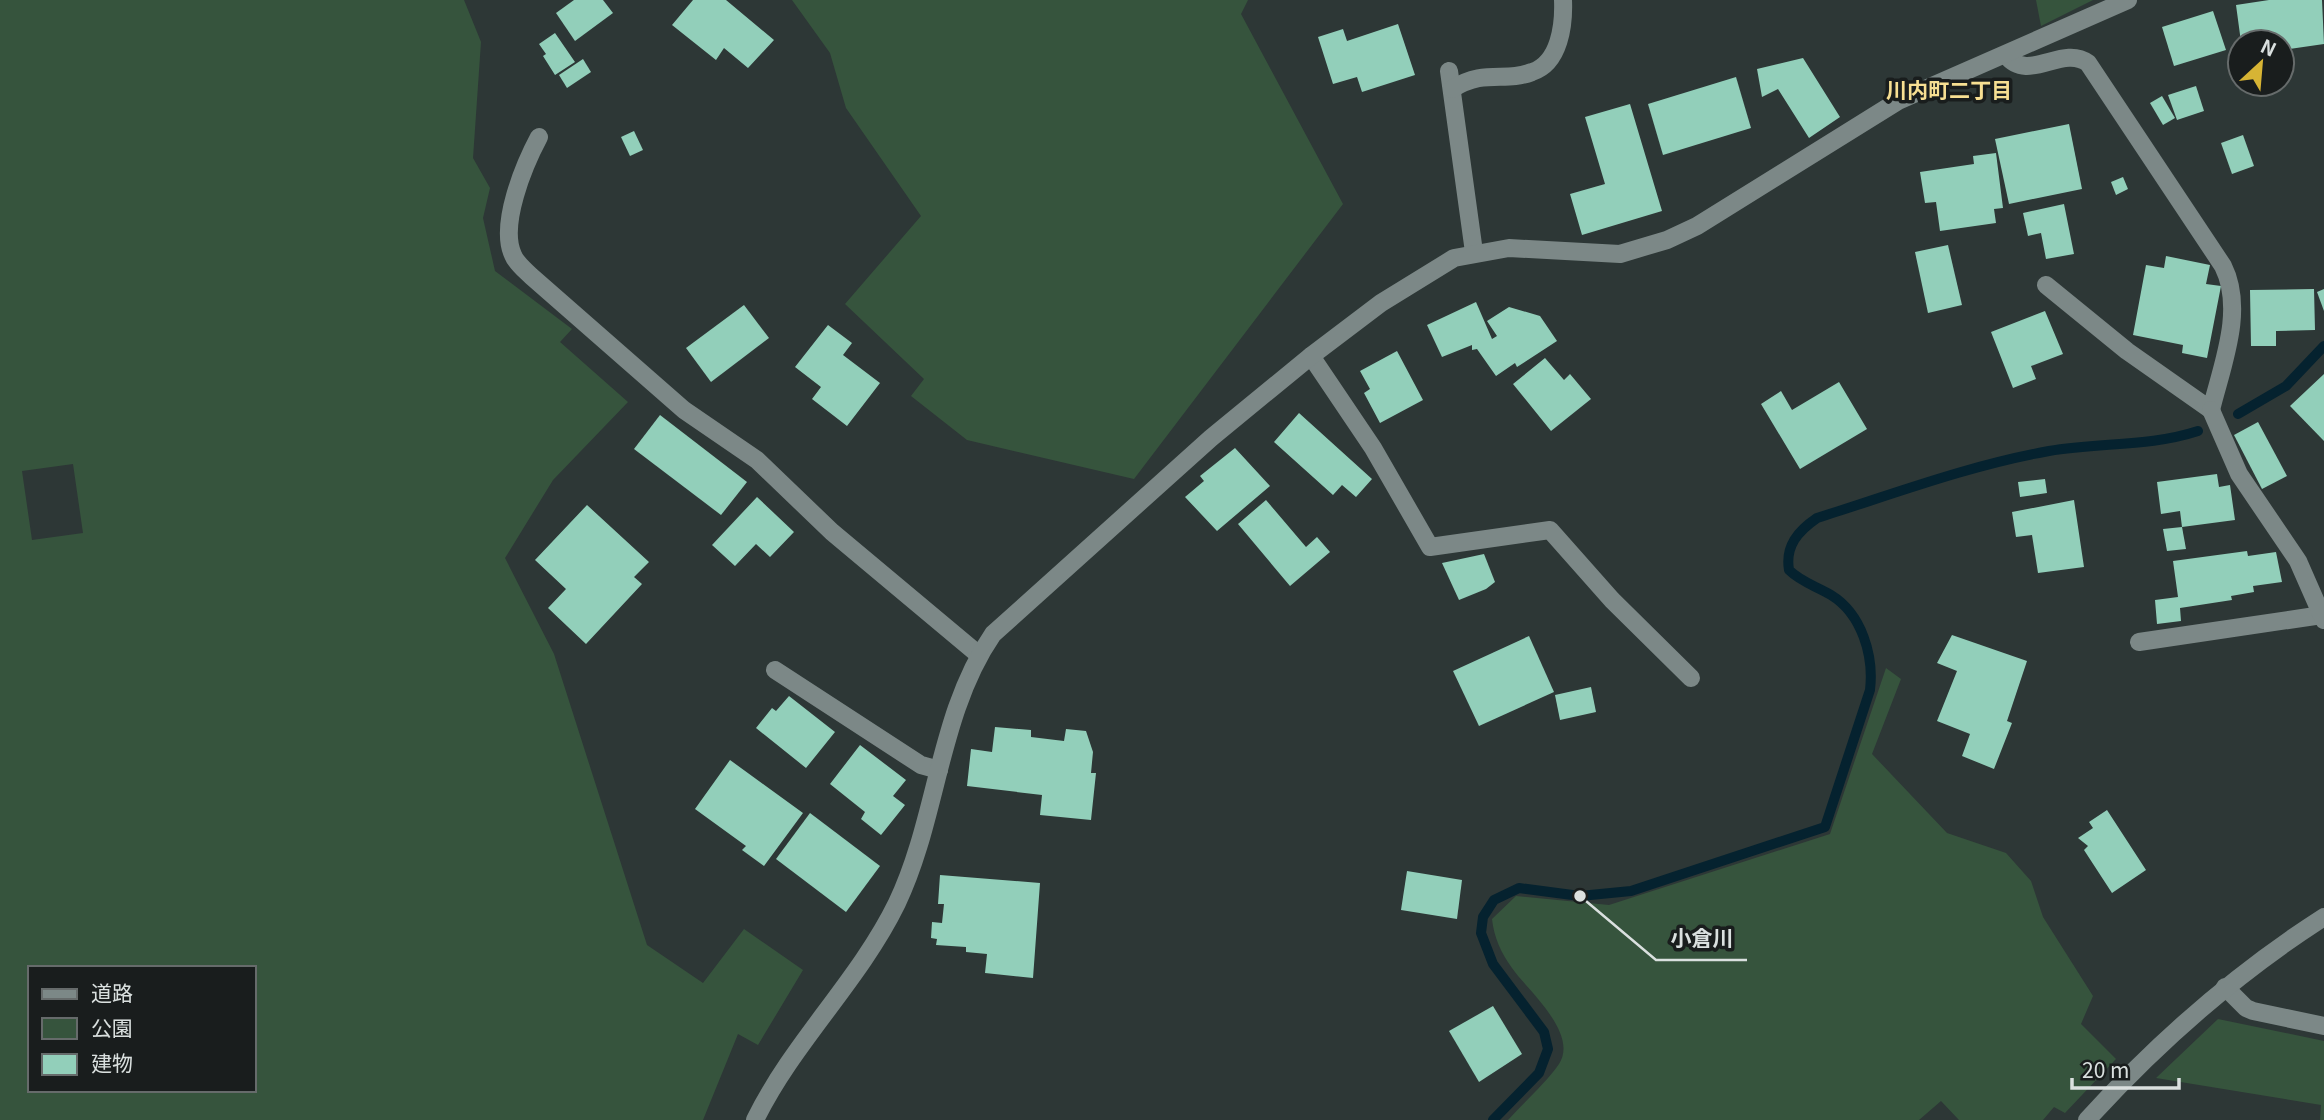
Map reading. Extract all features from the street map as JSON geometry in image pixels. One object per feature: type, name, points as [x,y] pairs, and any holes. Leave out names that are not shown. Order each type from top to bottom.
[{"type":"street","points":[[1474,252],[1450,80],[1531,73],[1542,67],[1549,59],[1563,28],[1563,0]]},
{"type":"street","points":[[755,1120],[769,1091],[879,936],[896,903],[909,874],[958,702],[979,655],[993,634],[1211,438],[1311,356],[1381,303],[1454,258],[1474,252],[1509,248],[1620,254],[1667,240],[1697,226],[1898,101],[2129,0]]},
{"type":"street","points":[[2006,55],[2012,63],[2022,68],[2070,57],[2088,63],[2223,266],[2231,281],[2232,322],[2211,410]]},
{"type":"street","points":[[538,137],[526,161],[513,210],[508,237],[513,257],[531,276],[684,410],[757,460],[832,532],[979,655]]},
{"type":"street","points":[[2046,285],[2127,351],[2211,410],[2239,474],[2298,561],[2323,617],[2139,642]]},
{"type":"street","points":[[1311,356],[1373,448],[1430,547],[1550,530],[1612,600],[1691,678]]},
{"type":"street","points":[[775,670],[921,765],[939,770]]},
{"type":"street","points":[[2087,1120],[2116,1088],[2225,987],[2324,918]]},
{"type":"street","points":[[2225,987],[2246,1008],[2253,1011],[2324,1026]]},
{"type":"green space","points":[[0,0],[464,0],[481,42],[473,158],[490,188],[483,218],[495,271],[572,329],[560,342],[628,402],[553,480],[505,558],[554,654],[647,945],[703,983],[744,929],[803,970],[758,1045],[738,1034],[703,1120],[0,1120]],"holes":[[[73,464],[83,533],[32,540],[22,471]]]},
{"type":"green space","points":[[792,0],[1248,0],[1241,14],[1343,204],[1134,479],[967,440],[911,396],[924,379],[845,304],[921,216],[846,108],[830,53]]},
{"type":"green space","points":[[2036,0],[2093,0],[2041,26]]},
{"type":"green space","points":[[1886,668],[1901,679],[1872,754],[1947,833],[2006,853],[2031,881],[2043,917],[2093,996],[2081,1024],[2116,1059],[2065,1113],[2054,1107],[2043,1120],[1959,1120],[1941,1101],[1919,1120],[1508,1120],[1559,1064],[1563,1052],[1562,1039],[1549,1013],[1505,957],[1496,938],[1492,919],[1516,896],[1609,905],[1830,834]]},
{"type":"green space","points":[[2218,1019],[2324,1041],[2324,1120],[2320,1120],[2321,1105],[2156,1078]]},
{"type":"building","points":[[574,0],[603,0],[613,13],[575,41],[556,13]]},
{"type":"building","points":[[693,0],[726,0],[774,40],[748,68],[724,48],[716,60],[672,25]]},
{"type":"building","points":[[2269,0],[2322,0],[2324,44],[2296,48],[2296,28],[2239,28],[2236,5]]},
{"type":"building","points":[[2213,11],[2226,50],[2174,66],[2162,27]]},
{"type":"building","points":[[1398,24],[1415,75],[1362,92],[1357,77],[1333,84],[1318,37],[1343,29],[1347,41]]},
{"type":"building","points":[[555,33],[575,62],[555,75],[539,44]]},
{"type":"building","points":[[1803,58],[1840,117],[1809,138],[1778,89],[1762,97],[1757,69]]},
{"type":"building","points":[[583,59],[591,72],[567,88],[559,75]]},
{"type":"building","points":[[1736,77],[1751,128],[1663,155],[1648,104]]},
{"type":"building","points":[[2196,86],[2204,111],[2177,120],[2168,95]]},
{"type":"building","points":[[2162,96],[2175,118],[2163,125],[2150,103]]},
{"type":"building","points":[[1630,104],[1662,211],[1582,235],[1570,194],[1605,184],[1585,117]]},
{"type":"building","points":[[2069,124],[2082,189],[2009,204],[1995,139]]},
{"type":"building","points":[[634,131],[643,150],[630,156],[621,137]]},
{"type":"building","points":[[2243,135],[2254,166],[2232,174],[2221,143]]},
{"type":"building","points":[[1996,153],[2003,208],[1994,209],[1996,223],[1940,231],[1936,202],[1925,203],[1920,172],[1974,164],[1973,156]]},
{"type":"building","points":[[2123,177],[2128,189],[2116,195],[2111,182]]},
{"type":"building","points":[[2064,204],[2074,254],[2046,259],[2041,233],[2028,236],[2023,213]]},
{"type":"building","points":[[1948,245],[1962,305],[1928,313],[1915,252]]},
{"type":"building","points":[[2166,256],[2210,265],[2206,284],[2221,286],[2207,358],[2182,353],[2183,345],[2133,335],[2146,265],[2164,268]]},
{"type":"building","points":[[2314,289],[2315,330],[2276,331],[2276,346],[2251,346],[2250,290]]},
{"type":"building","points":[[2324,289],[2324,311],[2317,292]]},
{"type":"building","points":[[1476,302],[1492,339],[1497,336],[1487,321],[1509,307],[1540,316],[1557,341],[1517,367],[1515,363],[1496,376],[1477,349],[1472,350],[1472,345],[1442,357],[1427,325]]},
{"type":"building","points":[[744,305],[769,338],[711,382],[686,348]]},
{"type":"building","points":[[2045,311],[2063,354],[2031,366],[2036,379],[2013,388],[1991,332]]},
{"type":"building","points":[[828,325],[852,343],[843,355],[880,383],[847,426],[812,399],[821,387],[795,367]]},
{"type":"building","points":[[1397,351],[1423,400],[1380,423],[1364,393],[1370,389],[1360,371]]},
{"type":"building","points":[[1545,358],[1564,380],[1570,374],[1591,399],[1551,431],[1513,384]]},
{"type":"building","points":[[2324,374],[2324,441],[2290,406]]},
{"type":"building","points":[[1839,382],[1867,429],[1800,469],[1761,404],[1781,391],[1792,410]]},
{"type":"building","points":[[1299,413],[1372,479],[1356,497],[1342,485],[1333,495],[1274,442]]},
{"type":"building","points":[[660,415],[747,482],[721,515],[634,449]]},
{"type":"building","points":[[2258,422],[2287,476],[2262,489],[2234,435]]},
{"type":"building","points":[[1235,448],[1270,486],[1217,531],[1185,497],[1204,481],[1200,476]]},
{"type":"building","points":[[2217,474],[2219,487],[2230,485],[2235,520],[2182,527],[2180,511],[2161,514],[2157,482]]},
{"type":"building","points":[[2045,479],[2047,493],[2020,497],[2018,482]]},
{"type":"building","points":[[757,497],[794,532],[770,557],[756,544],[735,566],[712,545]]},
{"type":"building","points":[[1266,500],[1306,547],[1317,537],[1330,552],[1290,586],[1238,524]]},
{"type":"building","points":[[2074,500],[2084,567],[2038,573],[2032,535],[2016,537],[2012,512]]},
{"type":"building","points":[[587,505],[649,562],[634,577],[642,584],[586,644],[548,608],[566,589],[535,560]]},
{"type":"building","points":[[2182,527],[2186,549],[2167,551],[2163,529]]},
{"type":"building","points":[[2247,551],[2248,556],[2276,552],[2282,582],[2253,586],[2254,592],[2231,596],[2232,600],[2180,608],[2181,621],[2157,624],[2155,600],[2178,597],[2173,561]]},
{"type":"building","points":[[1484,554],[1495,582],[1486,589],[1459,600],[1442,563]]},
{"type":"building","points":[[1952,635],[2027,661],[2007,721],[2012,723],[1994,769],[1962,756],[1970,734],[1937,721],[1957,671],[1937,663]]},
{"type":"building","points":[[1529,636],[1554,692],[1479,726],[1453,671]]},
{"type":"building","points":[[1591,687],[1596,712],[1560,720],[1555,695]]},
{"type":"building","points":[[789,696],[835,732],[806,768],[756,728],[772,708],[776,711]]},
{"type":"building","points":[[995,727],[1031,730],[1031,737],[1064,741],[1066,729],[1086,731],[1093,752],[1091,773],[1096,773],[1091,820],[1040,815],[1042,795],[967,786],[971,749],[992,752]]},
{"type":"building","points":[[860,745],[906,780],[893,796],[905,805],[881,835],[861,819],[865,812],[830,784]]},
{"type":"building","points":[[730,760],[803,813],[764,866],[742,850],[746,846],[695,809]]},
{"type":"building","points":[[2107,810],[2146,870],[2112,893],[2084,850],[2088,846],[2078,838],[2093,828],[2089,822]]},
{"type":"building","points":[[810,813],[880,866],[846,912],[776,859]]},
{"type":"building","points":[[1407,871],[1462,880],[1457,919],[1401,910]]},
{"type":"building","points":[[940,875],[1040,883],[1033,978],[985,973],[987,954],[966,952],[966,947],[936,945],[937,939],[931,938],[932,922],[942,923],[944,904],[938,904]]},
{"type":"building","points":[[1493,1006],[1522,1054],[1479,1082],[1449,1031]]},
{"type":"waterway","points":[[2238,414],[2286,386],[2324,346]]},
{"type":"waterway","points":[[1493,1120],[1539,1073],[1548,1049],[1544,1032],[1493,964],[1481,933],[1483,917],[1494,900],[1519,888],[1580,896],[1631,891],[1825,827],[1870,690],[1871,677],[1864,637],[1851,613],[1831,595],[1789,570],[1791,546],[1804,528],[1817,518],[1990,464],[2049,451],[2161,440],[2198,431]]},
{"type":"place","name":"小倉川","points":[[1580,896]]},
{"type":"district","name":"川内町二丁目","points":[[1949,91]]}]
